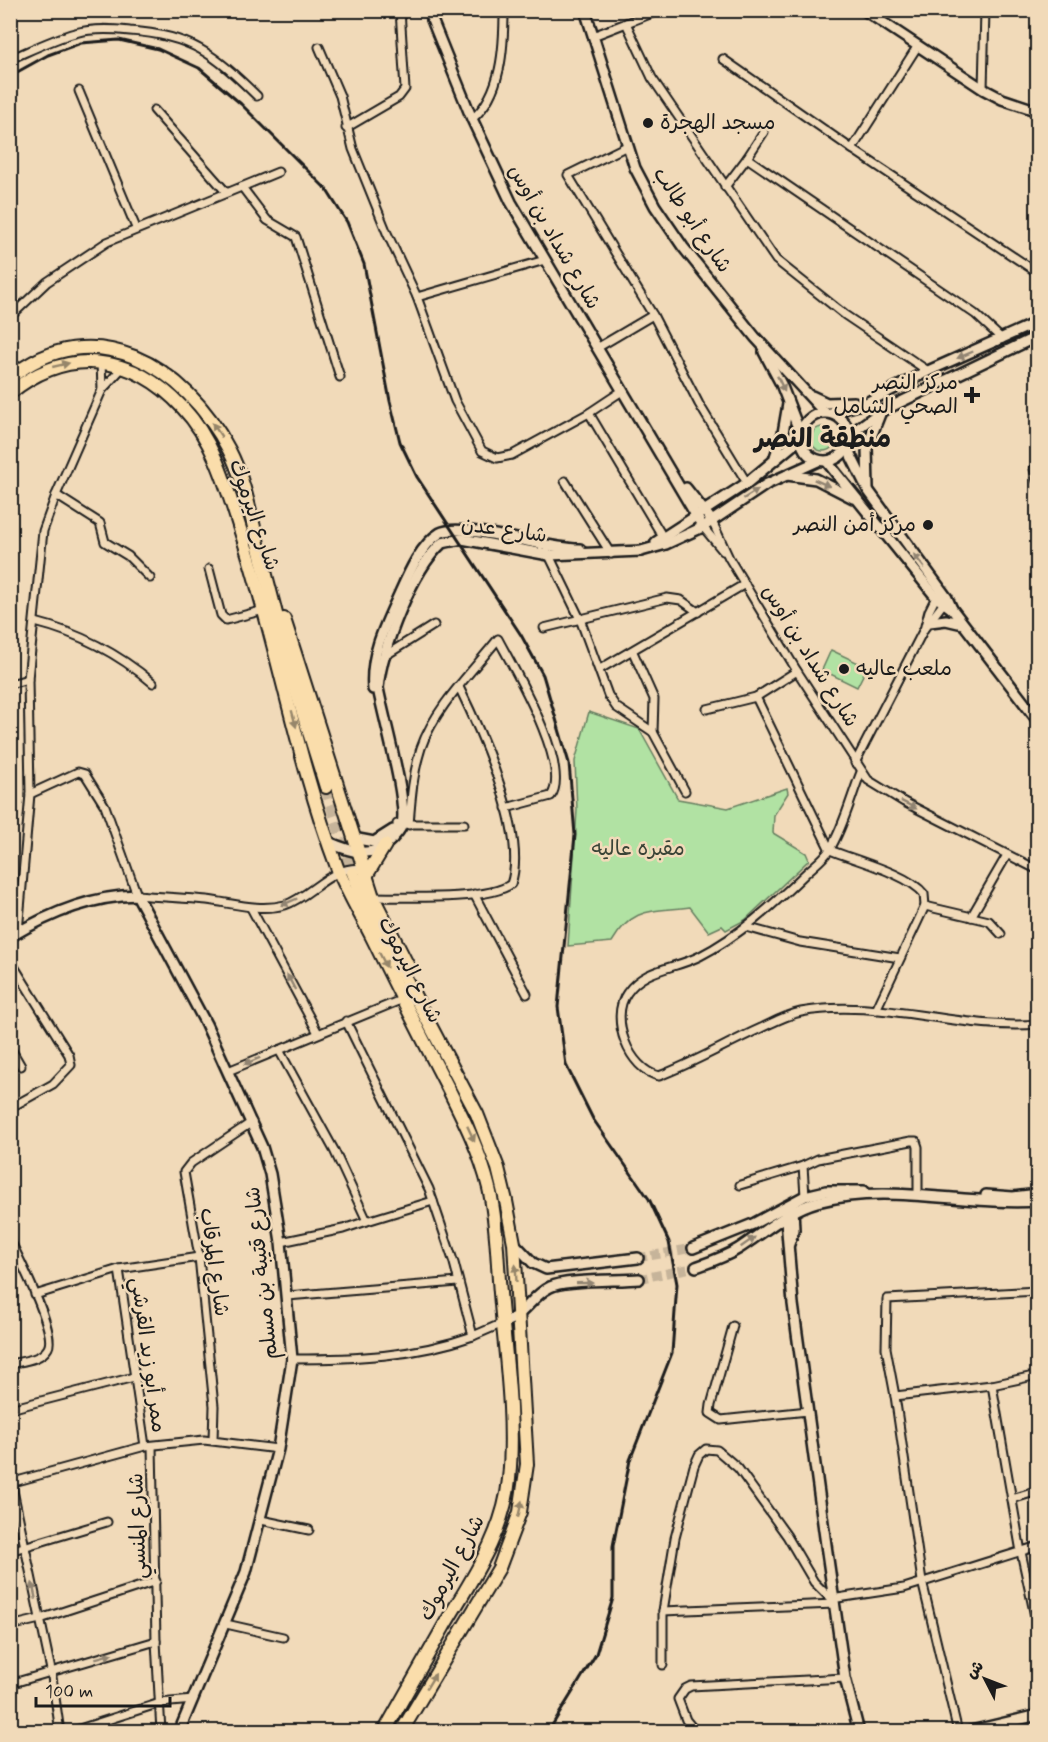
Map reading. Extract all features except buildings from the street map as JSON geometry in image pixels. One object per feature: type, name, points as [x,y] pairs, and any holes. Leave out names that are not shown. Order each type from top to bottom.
[{"type":"highway","name":"شارع اليرموك","points":[[10,378],[35,360],[47,355],[88,346],[110,348],[135,355],[161,371],[186,392],[209,419],[230,451],[250,507],[290,666],[326,787]]},
{"type":"highway","name":"شارع اليرموك","points":[[10,393],[31,378],[53,367],[78,362],[100,362],[123,366],[165,393],[185,410],[201,432],[222,474],[264,610],[328,842],[339,872],[472,1137],[485,1172],[492,1204],[510,1453],[505,1504],[487,1552],[384,1731]]},
{"type":"highway","points":[[269,580],[290,633],[358,853],[361,873],[469,1084],[471,1102]]},
{"type":"highway","points":[[319,810],[333,811],[342,805]]},
{"type":"highway","points":[[361,873],[386,845]]},
{"type":"highway","name":"شارع اليرموك","points":[[361,873],[368,909],[471,1102],[498,1168],[514,1243],[527,1464],[520,1512],[499,1568],[401,1731]]},
{"type":"street","points":[[346,128],[399,97],[405,89],[400,10]]},
{"type":"street","name":"شارع شداد بن أوس","points":[[428,10],[472,119],[511,202],[622,391],[701,515],[703,527],[729,558]]},
{"type":"street","points":[[472,119],[486,106],[495,86],[504,10]]},
{"type":"street","name":"شارع أبو طالب","points":[[585,10],[627,146],[641,181],[655,206],[697,265],[755,337],[827,413]]},
{"type":"street","points":[[593,36],[660,10]]},
{"type":"street","points":[[864,10],[983,89],[1002,99],[1038,111]]},
{"type":"street","points":[[983,89],[985,10]]},
{"type":"street","points":[[626,23],[652,78],[780,265],[845,315],[928,371]]},
{"type":"street","points":[[10,60],[82,31],[112,29],[164,34],[206,52],[257,96]]},
{"type":"street","points":[[852,150],[916,46]]},
{"type":"street","points":[[319,47],[337,88],[346,128],[387,233],[417,297],[454,401],[478,446],[497,458],[512,455],[589,413],[622,391]]},
{"type":"street","points":[[723,59],[852,150],[1038,273]]},
{"type":"street","points":[[79,91],[136,228]]},
{"type":"street","points":[[154,110],[226,192]]},
{"type":"street","points":[[725,187],[764,132]]},
{"type":"street","points":[[627,146],[568,175],[653,315],[699,404],[747,483]]},
{"type":"street","points":[[747,158],[975,314],[1002,339]]},
{"type":"street","points":[[10,317],[48,282],[89,252],[136,228],[278,172]]},
{"type":"street","points":[[242,187],[267,220],[296,237],[340,377]]},
{"type":"street","points":[[417,297],[545,260]]},
{"type":"street","points":[[597,348],[653,315]]},
{"type":"street","points":[[1038,322],[928,371],[868,402],[814,415],[805,422],[800,436],[803,449],[823,462],[944,600],[1038,721]]},
{"type":"street","points":[[849,435],[880,412],[1038,336]]},
{"type":"street","name":"شارع أبو طالب","points":[[755,337],[788,401],[800,436]]},
{"type":"street","points":[[100,362],[102,390]]},
{"type":"street","points":[[123,366],[102,390],[56,495],[43,531],[28,680],[30,794],[14,934],[88,903],[115,896],[137,895],[201,900],[251,908],[286,904],[339,872],[354,867],[361,873]]},
{"type":"street","points":[[807,394],[827,402],[868,402]]},
{"type":"street","points":[[774,461],[783,433],[788,401]]},
{"type":"street","points":[[867,490],[867,447],[880,412]]},
{"type":"street","points":[[589,413],[664,539]]},
{"type":"street","points":[[823,462],[840,456],[847,448],[849,435],[846,425],[839,417],[827,413]]},
{"type":"street","name":"شارع عدن","points":[[610,552],[664,539],[747,483],[800,436]]},
{"type":"street","points":[[847,448],[867,490],[944,600]]},
{"type":"street","name":"شارع عدن","points":[[403,824],[399,787],[378,688],[383,657],[408,597],[426,562],[442,543],[462,539],[547,550],[641,551],[666,544],[703,527],[785,474],[823,462]]},
{"type":"street","points":[[1038,462],[1034,470],[1038,485]]},
{"type":"street","points":[[785,474],[816,479],[856,500]]},
{"type":"street","points":[[565,481],[610,552]]},
{"type":"street","points":[[56,495],[100,523],[105,542],[128,556],[150,578]]},
{"type":"street","name":"شارع شداد بن أوس","points":[[701,515],[712,521],[729,558],[861,772],[883,791],[1038,870]]},
{"type":"street","name":"شارع عدن","points":[[403,824],[372,679],[379,641],[400,593],[426,546],[444,531],[456,530],[547,550]]},
{"type":"street","points":[[547,550],[580,620],[600,669],[604,688],[612,702],[653,732],[685,791]]},
{"type":"street","points":[[209,568],[221,615],[226,620],[264,610]]},
{"type":"street","points":[[600,669],[633,652],[745,584]]},
{"type":"street","points":[[544,628],[667,598],[681,600],[698,612]]},
{"type":"street","points":[[855,763],[927,625],[928,610],[944,600]]},
{"type":"street","points":[[927,625],[946,620],[964,624]]},
{"type":"street","points":[[35,622],[58,628],[130,663],[153,683]]},
{"type":"street","points":[[383,657],[434,625]]},
{"type":"street","points":[[328,842],[358,853],[371,852],[386,845],[403,824],[422,747],[433,723],[498,639],[534,708],[554,759],[557,780],[551,796],[506,808]]},
{"type":"street","points":[[633,652],[654,699],[653,732]]},
{"type":"street","points":[[708,709],[756,697],[797,671]]},
{"type":"street","points":[[10,684],[28,680]]},
{"type":"street","points":[[373,897],[474,894],[502,890],[511,884],[513,854],[506,808],[492,757],[459,687]]},
{"type":"street","points":[[756,697],[830,850],[914,885],[924,894],[925,906],[876,1011]]},
{"type":"street","points":[[1025,705],[1038,712]]},
{"type":"street","points":[[30,794],[78,772],[85,774],[105,806],[137,895]]},
{"type":"street","points":[[861,772],[830,850],[746,927],[696,958],[648,974],[626,995],[621,1011],[625,1041],[633,1057],[649,1072],[659,1076],[799,1012],[876,1011],[990,1024],[1038,1024]]},
{"type":"street","points":[[353,838],[374,842],[403,824],[464,824]]},
{"type":"street","points":[[971,917],[1007,855]]},
{"type":"street","points":[[474,894],[527,994]]},
{"type":"street","name":"شارع قتيبة بن مسلم","points":[[137,895],[228,1071],[252,1122],[270,1174],[281,1242],[292,1359],[278,1449],[246,1572],[179,1731]]},
{"type":"street","points":[[925,906],[989,921],[1001,934]]},
{"type":"street","points":[[251,908],[318,1033]]},
{"type":"street","points":[[746,927],[800,942],[900,958]]},
{"type":"street","points":[[10,960],[69,1055],[71,1065],[52,1084],[10,1108]]},
{"type":"street","points":[[228,1071],[403,999]]},
{"type":"street","points":[[346,1021],[433,1201],[473,1336]]},
{"type":"street","points":[[10,1047],[21,1066]]},
{"type":"street","points":[[279,1050],[334,1150],[367,1221]]},
{"type":"street","name":"شارع المرقاب","points":[[213,1440],[214,1406],[199,1257],[184,1172],[191,1163],[252,1122]]},
{"type":"street","points":[[740,1185],[803,1166],[818,1159],[914,1141],[918,1144],[918,1193]]},
{"type":"street","points":[[803,1166],[805,1196]]},
{"type":"street","points":[[696,1267],[736,1250],[805,1196],[844,1190],[1013,1197],[1038,1194]]},
{"type":"street","points":[[693,1248],[789,1210],[827,1200],[918,1193],[1012,1203],[1038,1201]]},
{"type":"street","points":[[281,1242],[343,1229],[433,1201]]},
{"type":"street","points":[[789,1210],[793,1304],[845,1678],[859,1731]]},
{"type":"street","points":[[10,1240],[35,1295],[50,1344],[39,1357],[10,1364]]},
{"type":"street","points":[[514,1243],[533,1263],[546,1269],[638,1258]]},
{"type":"street","points":[[35,1295],[119,1269],[199,1257]]},
{"type":"street","name":"ممر أبو زيد القرشي","points":[[119,1269],[134,1377],[148,1446]]},
{"type":"street","points":[[292,1359],[364,1359],[452,1343],[518,1317],[542,1293],[557,1284],[639,1279]]},
{"type":"street","points":[[287,1296],[458,1282]]},
{"type":"street","points":[[958,1731],[922,1581],[885,1341],[887,1299],[1038,1291]]},
{"type":"street","points":[[733,1326],[711,1406],[710,1413],[713,1417],[721,1420],[808,1411]]},
{"type":"street","points":[[895,1396],[992,1385],[1038,1375]]},
{"type":"street","points":[[10,1409],[134,1377]]},
{"type":"street","points":[[992,1385],[1021,1552],[1038,1630]]},
{"type":"street","name":"شارع المنسي","points":[[161,1731],[156,1641],[156,1581],[148,1446],[213,1440],[278,1449]]},
{"type":"street","points":[[60,1731],[51,1671],[11,1481],[148,1446]]},
{"type":"street","points":[[663,1665],[663,1611],[675,1538],[694,1466],[699,1455],[706,1449],[717,1450],[729,1458],[787,1536],[814,1581],[825,1595],[835,1602]]},
{"type":"street","points":[[1012,1499],[1038,1491]]},
{"type":"street","points":[[261,1520],[309,1530]]},
{"type":"street","points":[[10,1551],[107,1522]]},
{"type":"street","points":[[663,1611],[835,1602],[904,1588],[1038,1546]]},
{"type":"street","points":[[10,1626],[40,1619],[156,1581]]},
{"type":"street","points":[[226,1624],[283,1637]]},
{"type":"street","points":[[10,1684],[156,1641]]},
{"type":"street","points":[[696,1731],[686,1720],[678,1700],[685,1689],[691,1686],[845,1678]]},
{"type":"street","points":[[70,1731],[160,1703],[193,1700]]},
{"type":"street","points":[[968,1731],[1038,1715]]},
{"type":"green space","points":[[823,427],[832,430],[835,439],[832,448],[823,451],[814,448],[811,439],[814,430]]},
{"type":"green space","name":"ملعب عاليه","points":[[831,650],[867,667],[857,687],[822,670]]},
{"type":"green space","name":"مقبره عاليه","points":[[589,712],[639,729],[678,799],[728,808],[787,788],[788,793],[774,815],[773,833],[806,853],[809,860],[745,920],[726,930],[722,926],[709,932],[690,907],[654,911],[636,916],[620,930],[612,942],[568,946],[577,810],[575,761]]},
{"type":"tunnel","points":[[326,787],[353,873]]},
{"type":"tunnel","points":[[638,1258],[693,1248]]},
{"type":"tunnel","points":[[639,1279],[696,1267]]},
{"type":"railway","points":[[10,76],[48,55],[81,43],[119,40],[158,49],[199,68],[241,104],[326,189],[347,222],[364,264],[400,442],[417,477],[521,635],[543,675],[569,763],[575,835],[558,1007],[566,1065],[593,1119],[649,1199],[669,1242],[677,1284],[672,1353],[630,1460],[613,1546],[613,1598],[596,1654],[548,1732]]},
{"type":"place","name":"مسجد الهجرة","points":[[648,123]]},
{"type":"place","name":"مركز النصر الصحي الشامل","points":[[972,395]]},
{"type":"place","name":"مركز أمن النصر","points":[[928,525]]},
{"type":"place","name":"ملعب عاليه","points":[[844,669]]},
{"type":"district","name":"منطقة النصر","points":[[823,439]]}]
